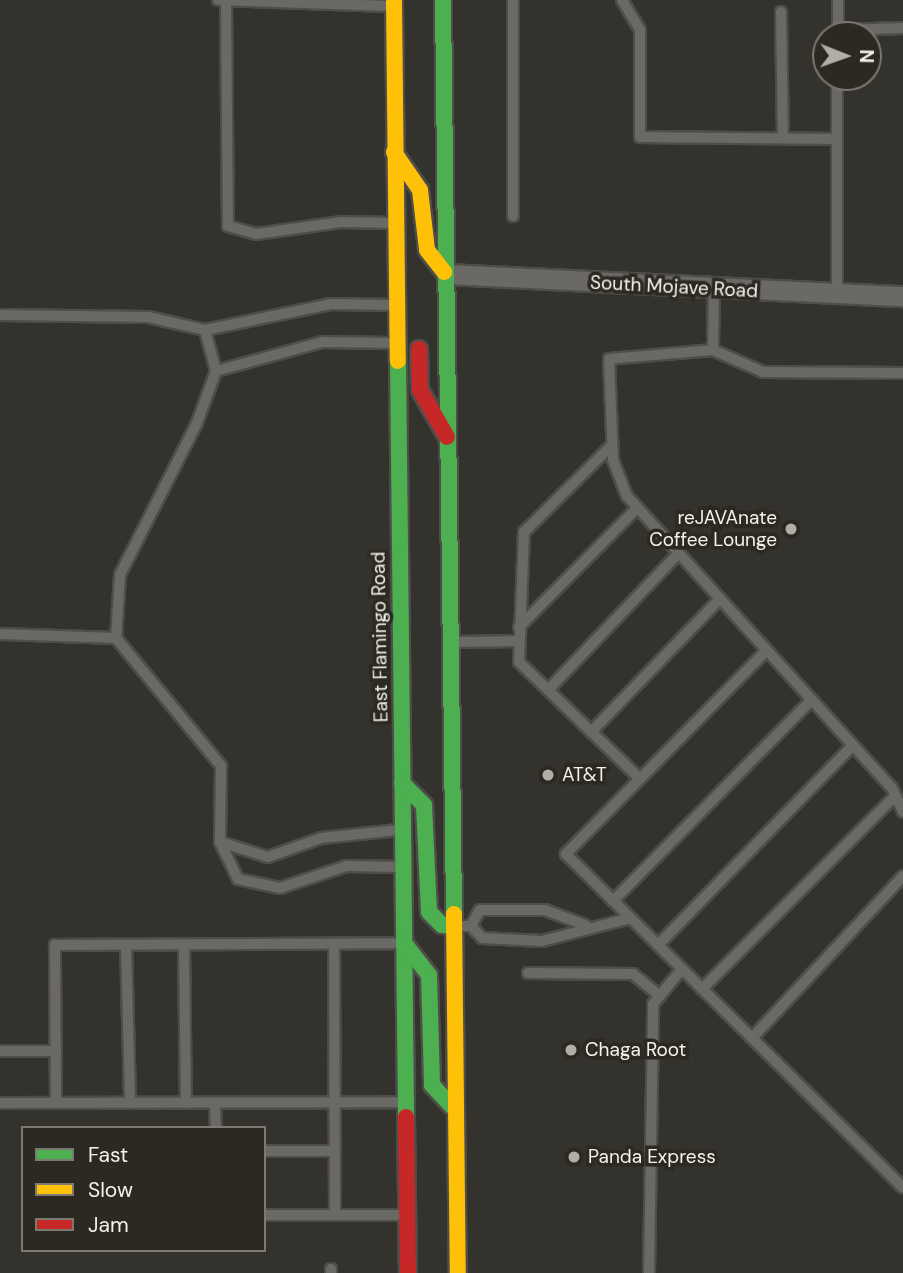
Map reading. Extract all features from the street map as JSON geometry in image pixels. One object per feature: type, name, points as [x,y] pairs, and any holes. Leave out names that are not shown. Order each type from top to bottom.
[{"type":"main road","points":[[443,0],[458,1273]]},
{"type":"main road","name":"East Flamingo Road","points":[[394,3],[394,223],[408,1273]]},
{"type":"main road","points":[[394,152],[420,190],[427,250],[446,274]]},
{"type":"main road","points":[[396,304],[415,326],[420,390],[448,439]]},
{"type":"main road","points":[[402,783],[424,805],[429,912],[442,925],[454,926]]},
{"type":"main road","points":[[404,943],[429,975],[432,1085],[456,1111]]},
{"type":"street","name":"South Mojave Road","points":[[446,274],[837,295],[903,296]]},
{"type":"lane","points":[[513,0],[513,216]]},
{"type":"lane","points":[[622,0],[640,30],[640,137],[837,139]]},
{"type":"lane","points":[[838,0],[838,21]]},
{"type":"lane","points":[[394,3],[222,1],[228,226],[256,234],[341,222],[394,223]]},
{"type":"lane","points":[[781,12],[783,138]]},
{"type":"lane","points":[[882,29],[903,28]]},
{"type":"lane","points":[[837,91],[837,295]]},
{"type":"lane","points":[[713,350],[714,289]]},
{"type":"lane","points":[[0,315],[148,317],[205,330],[330,304],[396,304]]},
{"type":"lane","points":[[205,330],[216,371],[197,423],[120,575],[116,638],[221,766],[220,842],[238,879],[256,887],[280,888],[346,866],[402,867]]},
{"type":"lane","points":[[216,371],[322,342],[397,343]]},
{"type":"lane","points":[[903,373],[763,372],[713,350],[609,359],[612,445],[636,508],[852,746],[895,796],[903,812]]},
{"type":"lane","points":[[612,445],[524,532],[519,662],[640,779]]},
{"type":"lane","points":[[519,627],[636,508]]},
{"type":"lane","points":[[548,690],[677,555]]},
{"type":"lane","points":[[592,732],[718,601]]},
{"type":"lane","points":[[0,634],[116,638]]},
{"type":"lane","points":[[450,642],[518,641]]},
{"type":"lane","points":[[765,652],[566,854],[903,1188]]},
{"type":"lane","points":[[613,901],[810,701]]},
{"type":"lane","points":[[658,945],[852,746]]},
{"type":"lane","points":[[702,989],[895,796]]},
{"type":"lane","points":[[220,842],[268,857],[355,831],[402,830]]},
{"type":"lane","points":[[752,1038],[903,876]]},
{"type":"lane","points":[[471,926],[480,910],[545,910],[585,925]]},
{"type":"lane","points":[[454,926],[471,926],[482,938],[542,940],[585,925],[631,918]]},
{"type":"lane","points":[[56,1103],[55,945],[334,946],[404,943]]},
{"type":"lane","points":[[126,945],[130,1103]]},
{"type":"lane","points":[[184,945],[186,1103]]},
{"type":"lane","points":[[334,946],[335,1214]]},
{"type":"lane","points":[[649,1273],[653,1004],[682,969]]},
{"type":"lane","points":[[528,972],[633,974],[660,996]]},
{"type":"lane","points":[[0,1051],[56,1051]]},
{"type":"lane","points":[[0,1103],[407,1102]]},
{"type":"lane","points":[[215,1103],[216,1126]]},
{"type":"lane","points":[[266,1151],[333,1151]]},
{"type":"lane","points":[[266,1215],[407,1215]]},
{"type":"traffic: fast","points":[[443,0],[454,914]]},
{"type":"traffic: fast","points":[[398,361],[406,1117]]},
{"type":"traffic: fast","points":[[402,783],[424,805],[429,912],[442,925],[454,926]]},
{"type":"traffic: fast","points":[[404,943],[429,975],[432,1085],[456,1111]]},
{"type":"traffic: slow","points":[[394,0],[398,361]]},
{"type":"traffic: slow","points":[[394,152],[420,190],[427,250],[444,272]]},
{"type":"traffic: slow","points":[[454,914],[458,1273]]},
{"type":"traffic: jam","points":[[419,349],[420,390],[447,437]]},
{"type":"traffic: jam","points":[[406,1117],[408,1273]]},
{"type":"place","name":"reJAVAnate Coffee Lounge","points":[[791,529]]},
{"type":"place","name":"AT&T","points":[[548,775]]},
{"type":"place","name":"Chaga Root","points":[[571,1050]]},
{"type":"place","name":"Panda Express","points":[[574,1157]]}]
